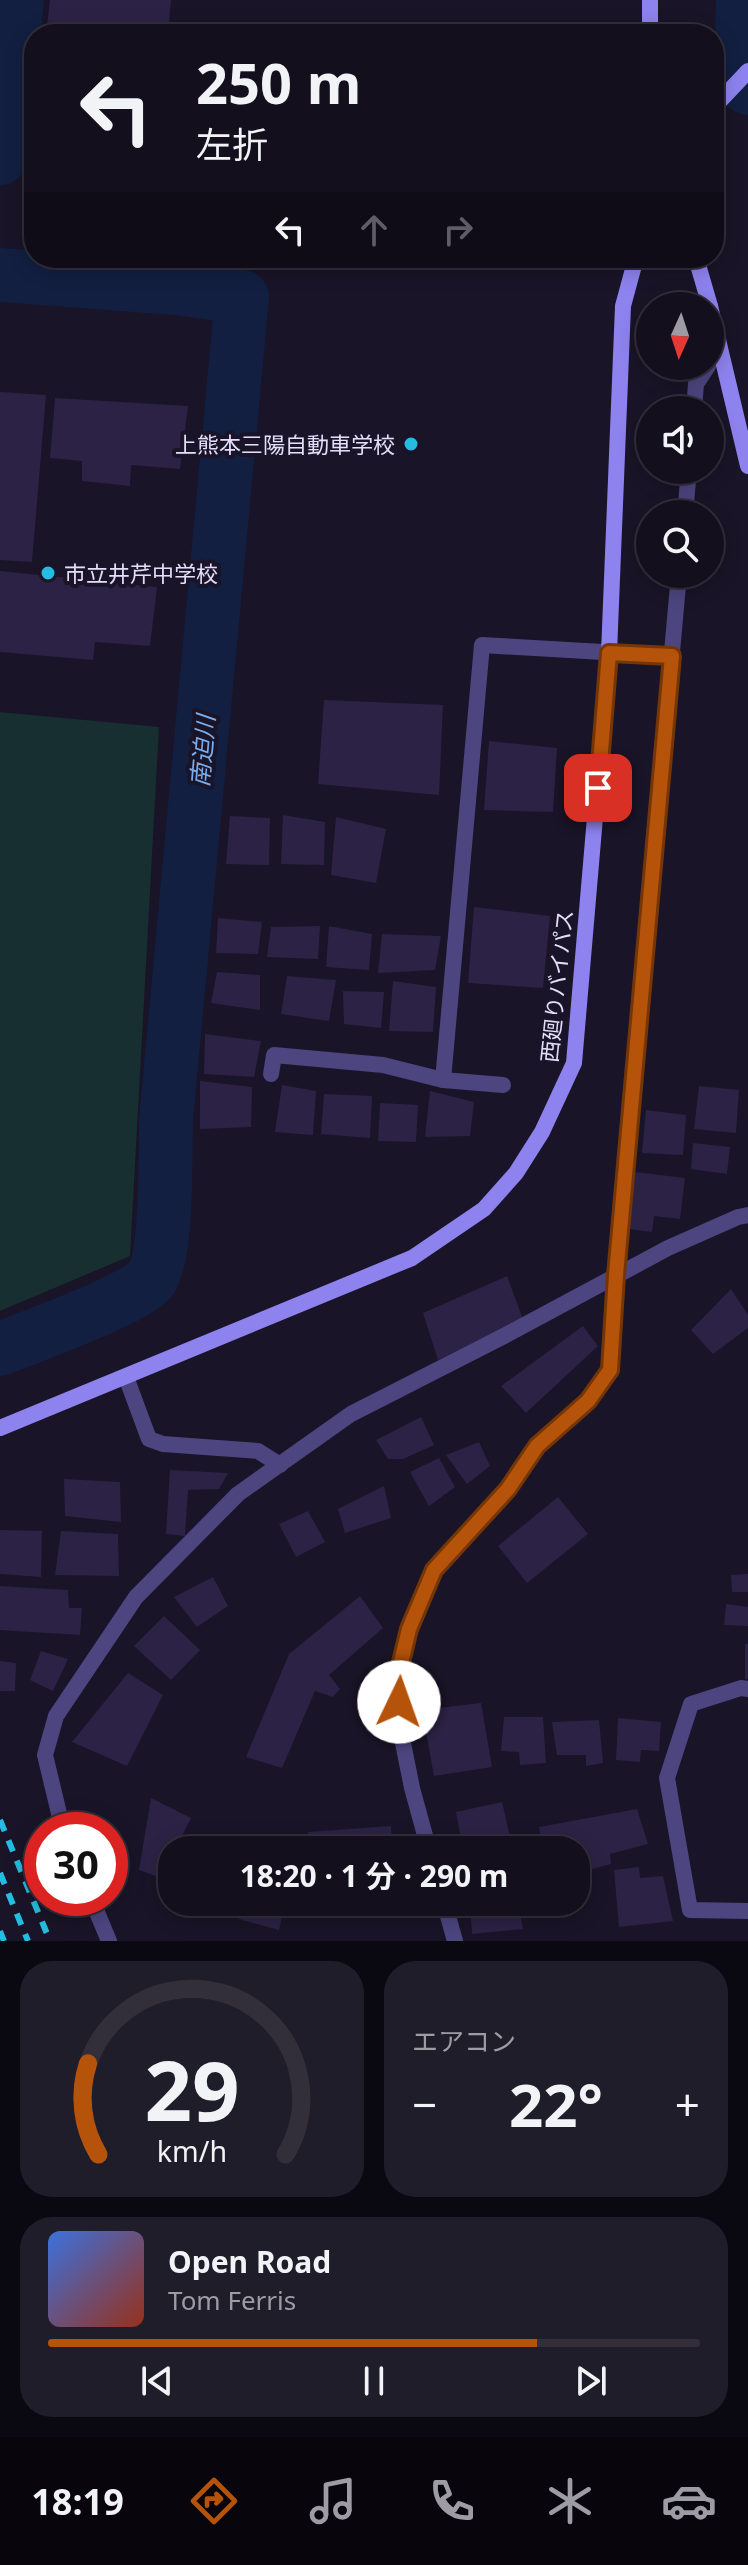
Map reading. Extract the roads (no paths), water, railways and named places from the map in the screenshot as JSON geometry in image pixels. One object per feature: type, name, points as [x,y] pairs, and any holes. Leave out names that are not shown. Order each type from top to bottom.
[{"type":"street","points":[[650,0],[650,24]]},
{"type":"street","points":[[724,96],[748,71]]},
{"type":"street","name":"西廻りバイパス","points":[[0,1428],[412,1258],[484,1209],[516,1173],[542,1132],[574,1063],[609,653],[623,306],[633,268]]},
{"type":"street","points":[[699,268],[706,292]]},
{"type":"street","points":[[724,358],[748,466]]},
{"type":"street","points":[[425,1836],[400,1728],[398,1675],[409,1629],[434,1570],[508,1489],[537,1446],[588,1401],[610,1370],[678,588]]},
{"type":"street","points":[[443,1080],[482,645],[672,656]]},
{"type":"street","points":[[271,1074],[274,1055],[383,1065],[443,1080],[503,1085]]},
{"type":"street","points":[[59,1812],[45,1755],[56,1716],[136,1597],[238,1494],[351,1414],[668,1248],[748,1215]]},
{"type":"street","points":[[126,1377],[149,1439],[163,1444],[258,1451],[280,1465]]},
{"type":"street","points":[[748,1689],[741,1688],[691,1704],[667,1778],[690,1910],[748,1911]]},
{"type":"street","points":[[99,1916],[109,1941]]},
{"type":"street","points":[[448,1916],[455,1941]]},
{"type":"waterway","name":"南迫川","points":[[0,158],[17,0]]},
{"type":"waterway","points":[[743,0],[742,41],[748,88]]},
{"type":"waterway","name":"南迫川","points":[[0,275],[175,288],[242,297],[166,1120],[163,1227],[156,1266],[151,1279],[126,1296],[0,1349]]},
{"type":"railway","points":[[0,1820],[50,1941]]},
{"type":"railway","points":[[0,1873],[28,1941]]},
{"type":"railway","points":[[0,1931],[4,1941]]},
{"type":"place","name":"上熊本三陽自動車学校","points":[[411,444]]},
{"type":"place","name":"市立井芹中学校","points":[[48,573]]}]
